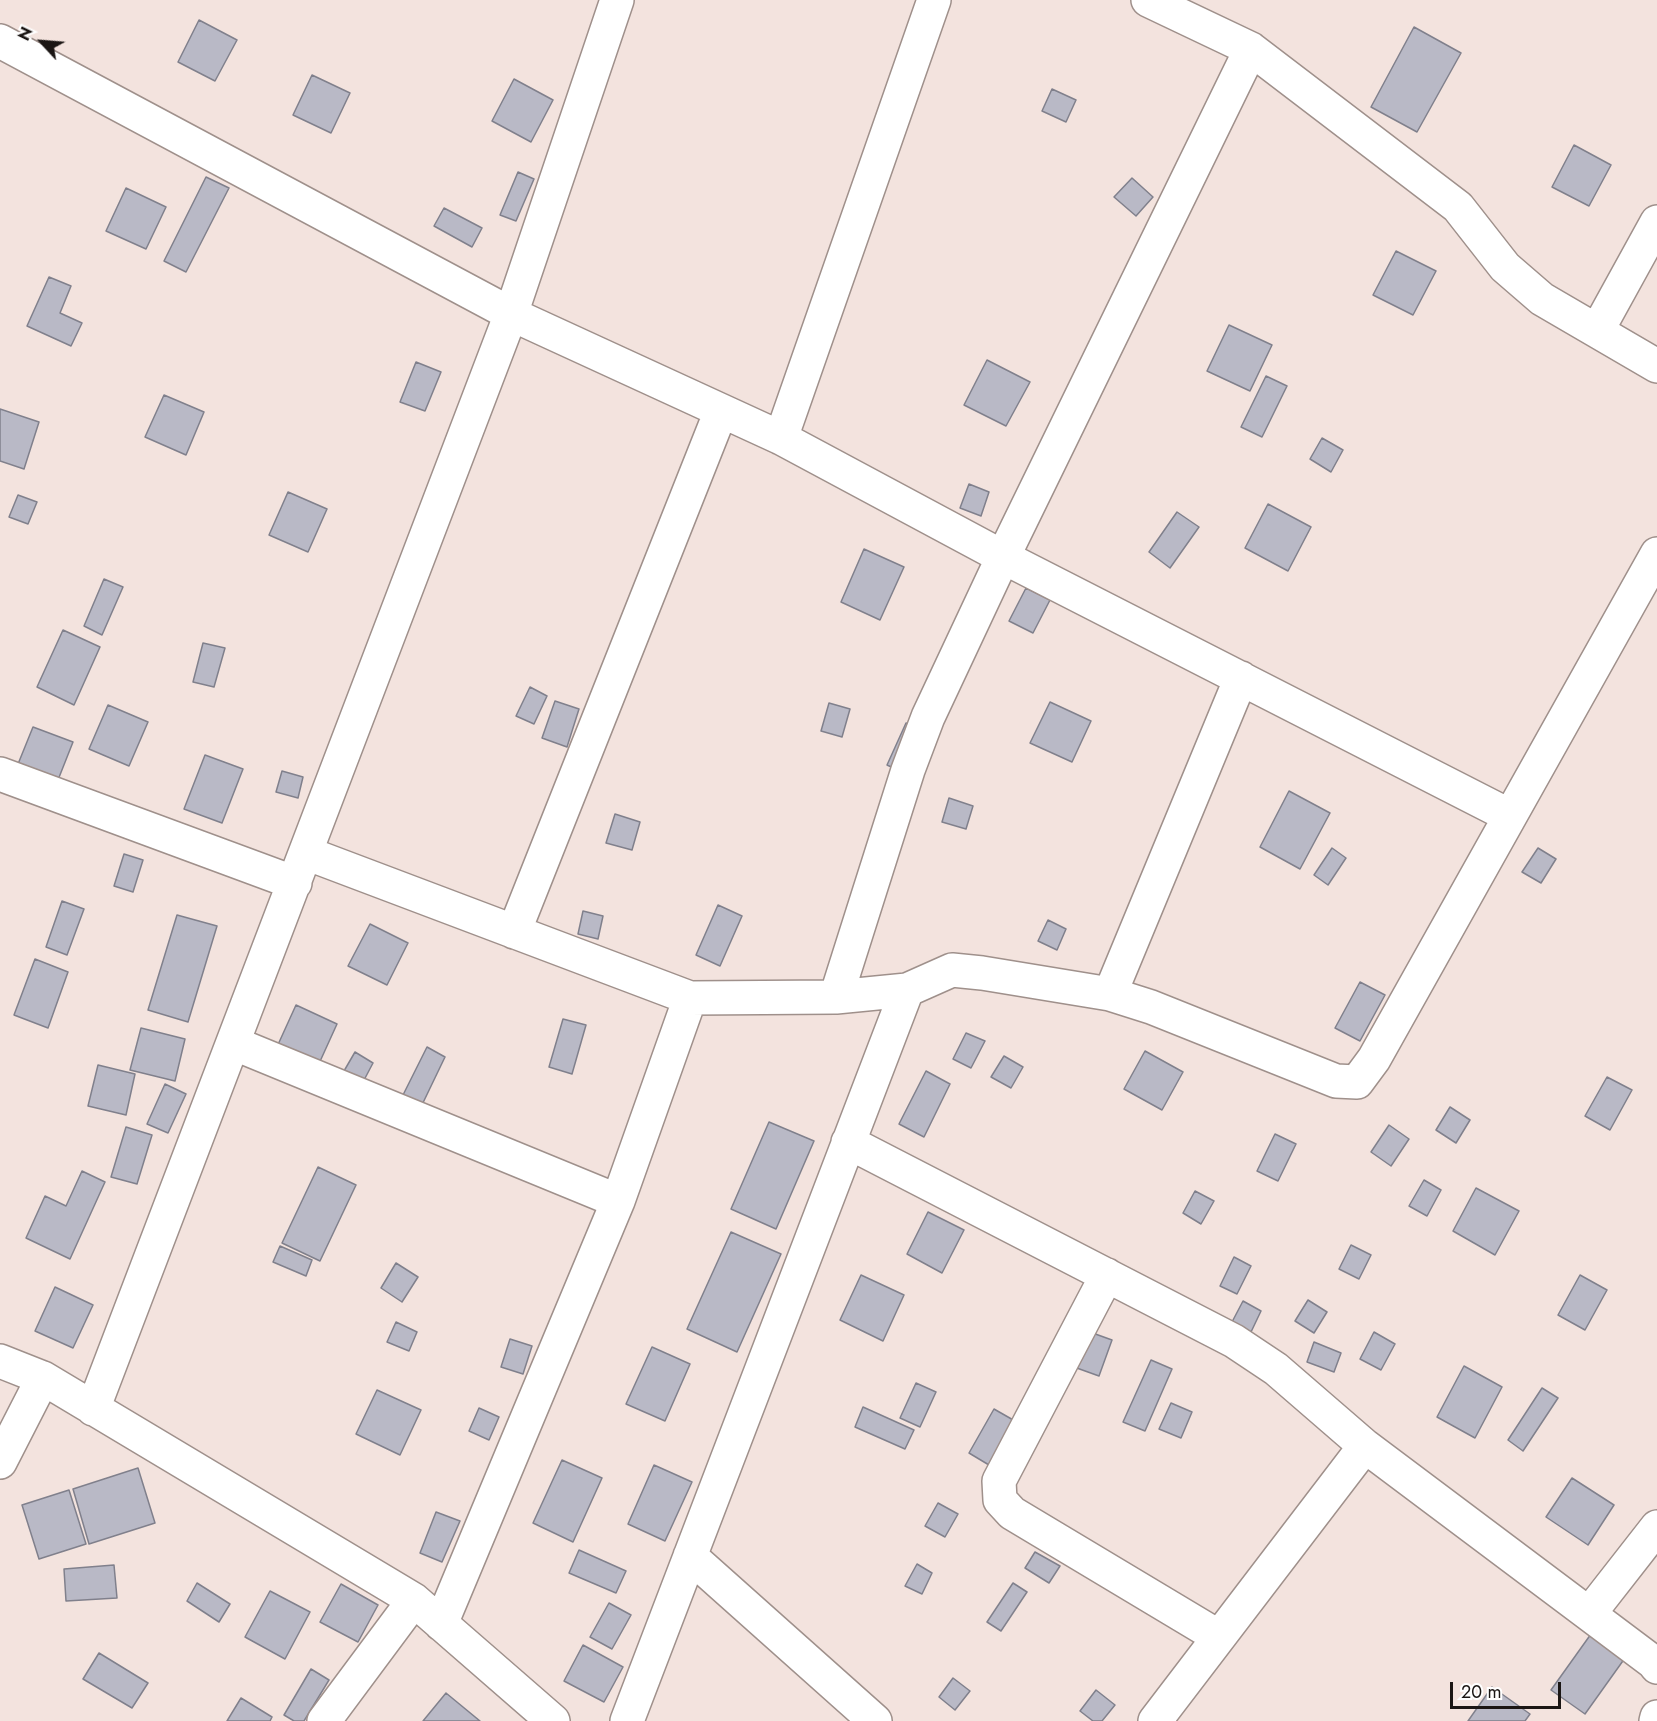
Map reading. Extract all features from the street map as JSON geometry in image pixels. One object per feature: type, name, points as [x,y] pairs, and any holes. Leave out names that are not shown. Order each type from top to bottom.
[{"type":"street","points":[[93,1409],[511,314],[617,0]]},
{"type":"street","points":[[781,438],[934,0]]},
{"type":"street","points":[[1148,0],[1251,49],[1458,207],[1505,267],[1542,299],[1657,366]]},
{"type":"street","points":[[0,41],[511,314],[781,438],[1003,557],[1510,816]]},
{"type":"street","points":[[836,997],[908,770],[928,717],[1003,557],[1251,49]]},
{"type":"street","points":[[1597,331],[1657,222]]},
{"type":"street","points":[[514,932],[721,411]]},
{"type":"street","points":[[0,774],[514,932],[690,998],[836,997],[907,990],[952,970],[982,973],[1110,994],[1151,1007],[1336,1081],[1357,1082],[1374,1059],[1657,554]]},
{"type":"street","points":[[1110,994],[1241,678]]},
{"type":"street","points":[[627,1721],[907,990]]},
{"type":"street","points":[[441,1624],[618,1201],[690,998]]},
{"type":"street","points":[[233,1043],[618,1201]]},
{"type":"street","points":[[848,1142],[1234,1341],[1276,1369],[1365,1446],[1657,1667]]},
{"type":"street","points":[[1107,1275],[999,1482],[1000,1500],[1012,1513],[1219,1637]]},
{"type":"street","points":[[0,1361],[43,1378],[414,1600],[553,1721]]},
{"type":"street","points":[[0,1462],[43,1378]]},
{"type":"street","points":[[1155,1721],[1365,1446]]},
{"type":"street","points":[[1589,1614],[1657,1527]]},
{"type":"street","points":[[690,1556],[875,1721]]},
{"type":"street","points":[[324,1721],[414,1600]]},
{"type":"building","points":[[199,20],[237,40],[215,81],[178,62]]},
{"type":"building","points":[[1414,27],[1461,53],[1417,132],[1371,107]]},
{"type":"building","points":[[312,75],[350,93],[331,133],[293,115]]},
{"type":"building","points":[[514,79],[553,100],[531,142],[492,121]]},
{"type":"building","points":[[1052,89],[1076,100],[1066,122],[1042,111]]},
{"type":"building","points":[[1574,145],[1611,165],[1589,206],[1552,187]]},
{"type":"building","points":[[518,172],[534,179],[516,221],[500,215]]},
{"type":"building","points":[[206,177],[229,188],[186,272],[164,261]]},
{"type":"building","points":[[1132,178],[1153,197],[1136,216],[1114,197]]},
{"type":"building","points":[[126,188],[166,207],[146,249],[106,231]]},
{"type":"building","points":[[444,208],[482,228],[472,247],[434,226]]},
{"type":"building","points":[[1396,251],[1436,271],[1413,315],[1373,295]]},
{"type":"building","points":[[49,277],[71,286],[60,313],[82,323],[71,346],[27,326]]},
{"type":"building","points":[[1229,325],[1272,345],[1250,391],[1207,371]]},
{"type":"building","points":[[987,360],[1030,382],[1006,426],[964,405]]},
{"type":"building","points":[[416,362],[441,372],[425,411],[400,402]]},
{"type":"building","points":[[1266,376],[1287,386],[1262,437],[1241,427]]},
{"type":"building","points":[[164,395],[204,412],[186,455],[145,437]]},
{"type":"building","points":[[0,409],[39,422],[24,469],[0,461]]},
{"type":"building","points":[[1322,438],[1343,450],[1331,472],[1310,459]]},
{"type":"building","points":[[969,484],[989,492],[981,516],[960,508]]},
{"type":"building","points":[[288,492],[327,509],[308,552],[269,535]]},
{"type":"building","points":[[18,495],[37,502],[28,524],[9,517]]},
{"type":"building","points":[[1268,504],[1311,527],[1288,571],[1245,548]]},
{"type":"building","points":[[1177,512],[1199,527],[1170,568],[1149,552]]},
{"type":"building","points":[[864,549],[904,567],[880,620],[841,602]]},
{"type":"building","points":[[104,579],[123,587],[102,635],[84,626]]},
{"type":"building","points":[[1026,588],[1050,600],[1033,633],[1009,621]]},
{"type":"building","points":[[63,630],[100,647],[74,705],[37,687]]},
{"type":"building","points":[[203,643],[225,648],[214,687],[193,682]]},
{"type":"building","points":[[530,687],[547,696],[534,724],[516,716]]},
{"type":"building","points":[[555,701],[579,709],[567,747],[542,738]]},
{"type":"building","points":[[1050,702],[1091,721],[1072,762],[1030,743]]},
{"type":"building","points":[[829,703],[850,709],[842,737],[821,731]]},
{"type":"building","points":[[108,705],[148,722],[129,766],[89,749]]},
{"type":"building","points":[[906,723],[921,730],[902,772],[887,765]]},
{"type":"building","points":[[33,727],[73,742],[56,785],[16,769]]},
{"type":"building","points":[[205,755],[243,769],[222,823],[184,809]]},
{"type":"building","points":[[282,771],[303,777],[298,798],[276,792]]},
{"type":"building","points":[[1289,791],[1330,813],[1300,869],[1260,847]]},
{"type":"building","points":[[949,798],[973,806],[966,829],[942,822]]},
{"type":"building","points":[[615,814],[640,822],[632,850],[606,843]]},
{"type":"building","points":[[1332,848],[1346,858],[1328,885],[1314,875]]},
{"type":"building","points":[[1538,848],[1556,859],[1541,883],[1522,872]]},
{"type":"building","points":[[124,854],[143,860],[133,892],[114,886]]},
{"type":"building","points":[[62,901],[84,909],[67,955],[46,947]]},
{"type":"building","points":[[718,905],[742,916],[720,966],[696,955]]},
{"type":"building","points":[[583,911],[603,916],[598,939],[578,934]]},
{"type":"building","points":[[177,915],[217,926],[188,1022],[148,1010]]},
{"type":"building","points":[[1048,920],[1066,929],[1057,950],[1038,941]]},
{"type":"building","points":[[370,924],[408,943],[387,985],[348,966]]},
{"type":"building","points":[[35,959],[68,972],[48,1028],[14,1015]]},
{"type":"building","points":[[1360,982],[1385,995],[1360,1041],[1335,1028]]},
{"type":"building","points":[[296,1005],[337,1024],[317,1068],[276,1049]]},
{"type":"building","points":[[563,1019],[586,1025],[572,1074],[549,1067]]},
{"type":"building","points":[[141,1028],[185,1039],[175,1081],[130,1070]]},
{"type":"building","points":[[966,1033],[985,1041],[971,1068],[953,1059]]},
{"type":"building","points":[[427,1047],[445,1057],[420,1109],[401,1099]]},
{"type":"building","points":[[1145,1051],[1183,1072],[1162,1110],[1124,1089]]},
{"type":"building","points":[[355,1052],[373,1063],[363,1082],[344,1071]]},
{"type":"building","points":[[1004,1056],[1023,1067],[1011,1088],[991,1077]]},
{"type":"building","points":[[98,1065],[135,1074],[126,1115],[88,1106]]},
{"type":"building","points":[[926,1071],[950,1084],[924,1137],[899,1124]]},
{"type":"building","points":[[1607,1077],[1632,1090],[1610,1130],[1585,1116]]},
{"type":"building","points":[[165,1084],[186,1094],[168,1133],[147,1124]]},
{"type":"building","points":[[1450,1107],[1470,1120],[1456,1143],[1436,1130]]},
{"type":"building","points":[[769,1122],[814,1141],[776,1229],[731,1209]]},
{"type":"building","points":[[1389,1125],[1409,1139],[1391,1166],[1371,1152]]},
{"type":"building","points":[[126,1127],[152,1135],[137,1184],[111,1177]]},
{"type":"building","points":[[1275,1134],[1296,1144],[1278,1181],[1257,1171]]},
{"type":"building","points":[[318,1167],[356,1185],[320,1261],[282,1243]]},
{"type":"building","points":[[82,1171],[105,1182],[70,1259],[26,1238],[45,1196],[66,1206]]},
{"type":"building","points":[[1424,1180],[1441,1190],[1427,1216],[1409,1206]]},
{"type":"building","points":[[1476,1188],[1519,1211],[1495,1255],[1453,1231]]},
{"type":"building","points":[[1195,1191],[1214,1201],[1201,1224],[1183,1213]]},
{"type":"building","points":[[928,1212],[964,1230],[942,1273],[907,1254]]},
{"type":"building","points":[[731,1232],[781,1254],[737,1352],[687,1329]]},
{"type":"building","points":[[1351,1245],[1371,1255],[1359,1279],[1339,1269]]},
{"type":"building","points":[[280,1246],[312,1260],[306,1276],[273,1262]]},
{"type":"building","points":[[1234,1257],[1251,1266],[1237,1294],[1220,1286]]},
{"type":"building","points":[[396,1263],[418,1277],[402,1302],[381,1288]]},
{"type":"building","points":[[861,1275],[904,1295],[883,1341],[840,1320]]},
{"type":"building","points":[[1580,1275],[1607,1290],[1585,1330],[1558,1315]]},
{"type":"building","points":[[55,1287],[93,1305],[73,1348],[35,1331]]},
{"type":"building","points":[[1308,1300],[1327,1312],[1314,1333],[1295,1321]]},
{"type":"building","points":[[1243,1301],[1261,1311],[1251,1332],[1232,1322]]},
{"type":"building","points":[[396,1322],[417,1332],[409,1351],[387,1342]]},
{"type":"building","points":[[1087,1331],[1112,1340],[1099,1376],[1074,1367]]},
{"type":"building","points":[[1374,1332],[1395,1344],[1381,1370],[1360,1359]]},
{"type":"building","points":[[510,1339],[532,1346],[523,1374],[501,1367]]},
{"type":"building","points":[[1314,1342],[1341,1353],[1334,1372],[1307,1362]]},
{"type":"building","points":[[652,1347],[690,1364],[665,1421],[626,1404]]},
{"type":"building","points":[[1151,1360],[1172,1369],[1145,1431],[1123,1422]]},
{"type":"building","points":[[1464,1366],[1502,1387],[1475,1438],[1437,1417]]},
{"type":"building","points":[[916,1383],[936,1392],[920,1427],[900,1418]]},
{"type":"building","points":[[1542,1388],[1558,1398],[1523,1451],[1508,1440]]},
{"type":"building","points":[[377,1390],[421,1410],[400,1455],[356,1434]]},
{"type":"building","points":[[1171,1403],[1192,1412],[1181,1438],[1159,1429]]},
{"type":"building","points":[[863,1407],[914,1430],[905,1449],[855,1427]]},
{"type":"building","points":[[479,1408],[499,1417],[489,1440],[469,1431]]},
{"type":"building","points":[[994,1409],[1015,1421],[989,1465],[969,1453]]},
{"type":"building","points":[[562,1460],[602,1478],[573,1542],[533,1523]]},
{"type":"building","points":[[654,1465],[692,1482],[665,1541],[628,1524]]},
{"type":"building","points":[[138,1468],[155,1523],[89,1544],[73,1489]]},
{"type":"building","points":[[1572,1478],[1614,1505],[1588,1545],[1546,1517]]},
{"type":"building","points":[[69,1490],[86,1544],[39,1559],[22,1505]]},
{"type":"building","points":[[938,1503],[958,1514],[945,1537],[925,1526]]},
{"type":"building","points":[[436,1512],[460,1521],[442,1562],[420,1553]]},
{"type":"building","points":[[579,1550],[626,1571],[616,1593],[569,1573]]},
{"type":"building","points":[[1035,1552],[1060,1566],[1049,1583],[1025,1568]]},
{"type":"building","points":[[917,1564],[932,1573],[922,1594],[905,1586]]},
{"type":"building","points":[[114,1565],[117,1598],[66,1601],[64,1569]]},
{"type":"building","points":[[197,1583],[230,1604],[219,1622],[187,1601]]},
{"type":"building","points":[[1013,1583],[1027,1592],[1001,1631],[987,1622]]},
{"type":"building","points":[[341,1584],[378,1605],[358,1642],[320,1622]]},
{"type":"building","points":[[270,1591],[310,1612],[285,1659],[245,1637]]},
{"type":"building","points":[[609,1603],[631,1615],[612,1649],[590,1637]]},
{"type":"building","points":[[1591,1634],[1625,1658],[1585,1714],[1551,1690]]},
{"type":"building","points":[[583,1645],[623,1667],[604,1702],[564,1681]]},
{"type":"building","points":[[99,1653],[148,1683],[132,1708],[83,1679]]},
{"type":"building","points":[[311,1669],[329,1680],[304,1721],[294,1721],[284,1715]]},
{"type":"building","points":[[953,1678],[970,1691],[955,1710],[939,1697]]},
{"type":"building","points":[[1492,1687],[1530,1714],[1525,1721],[1468,1721]]},
{"type":"building","points":[[1096,1690],[1115,1705],[1102,1721],[1093,1721],[1080,1711]]},
{"type":"building","points":[[446,1693],[480,1721],[423,1721]]},
{"type":"building","points":[[241,1698],[272,1717],[270,1721],[227,1721]]}]
